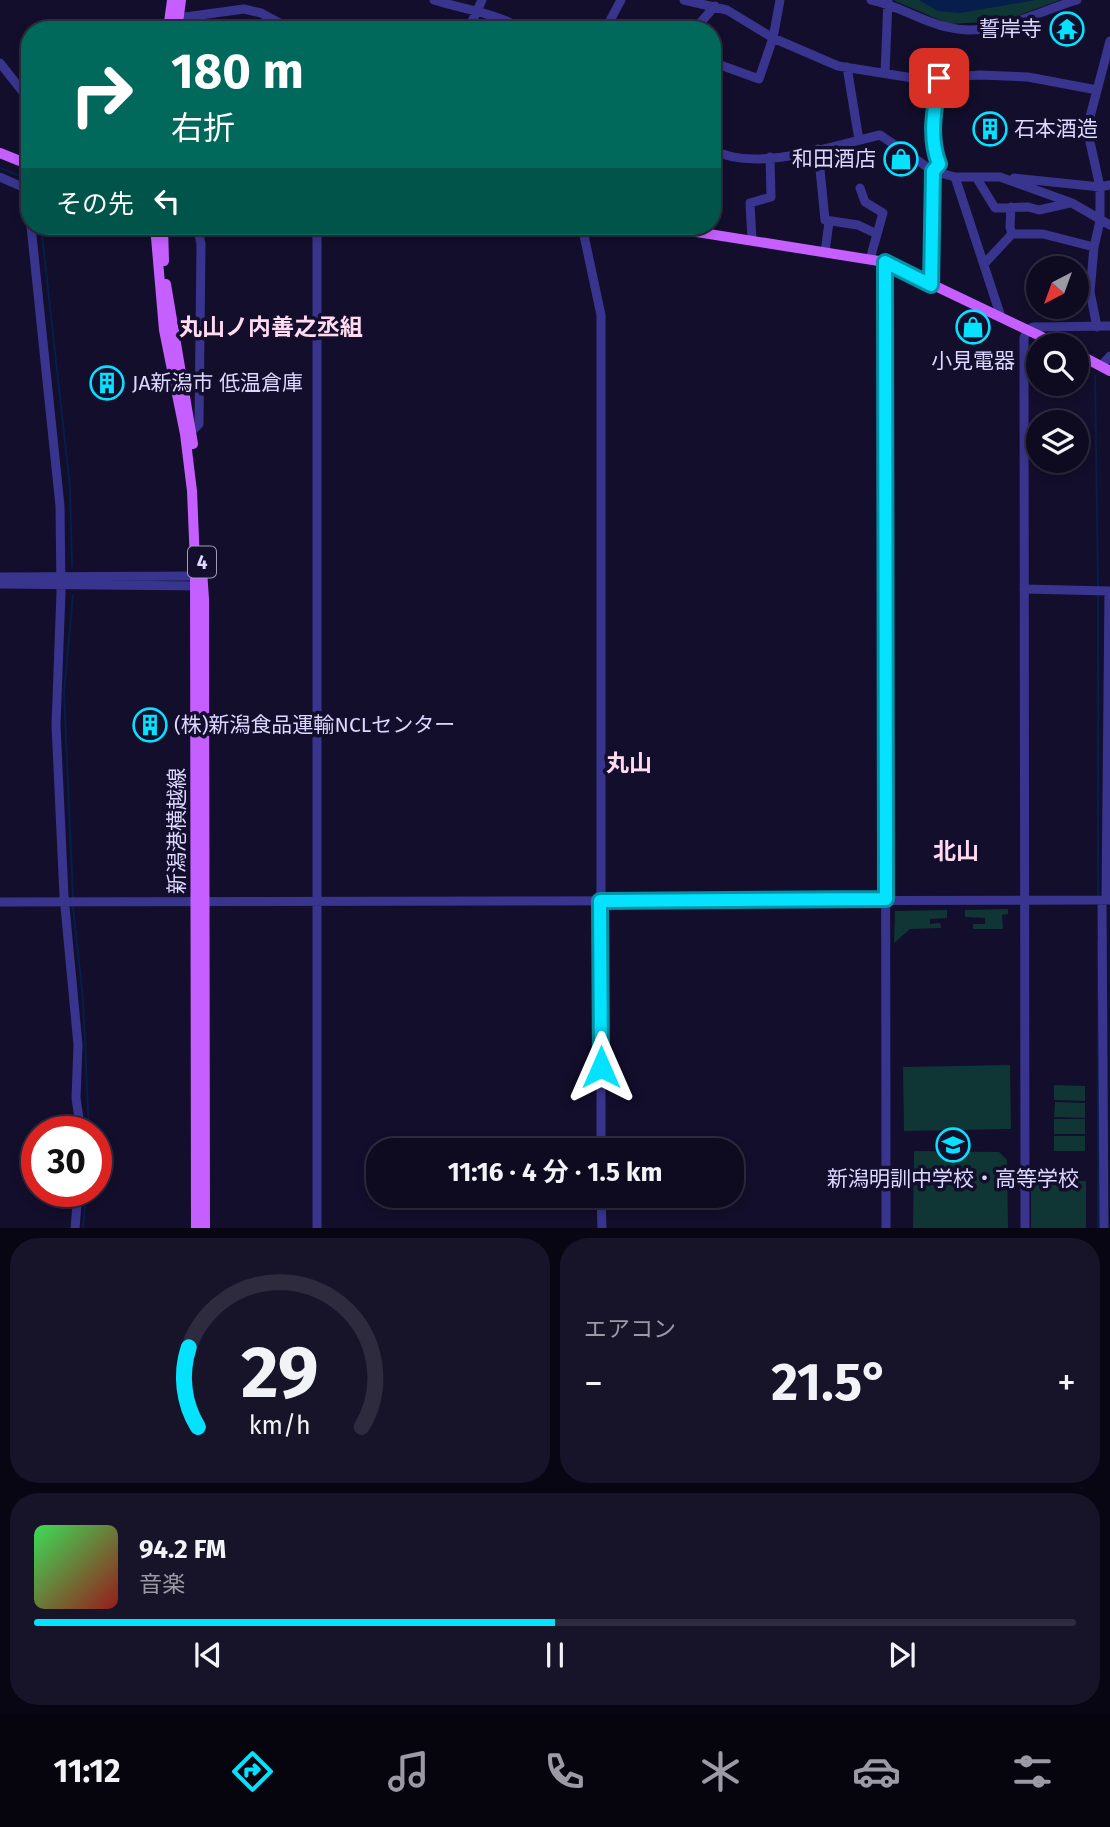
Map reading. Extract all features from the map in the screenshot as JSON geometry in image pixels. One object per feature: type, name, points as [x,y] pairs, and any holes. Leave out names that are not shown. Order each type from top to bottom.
[{"type":"main road","points":[[169,21],[172,0]]},
{"type":"main road","points":[[178,21],[181,0]]},
{"type":"main road","points":[[0,153],[21,162]]},
{"type":"main road","name":"新潟港横越線","points":[[156,235],[164,331],[185,433],[199,581]]},
{"type":"main road","name":"新潟港横越線","points":[[164,235],[171,318],[192,431],[199,581],[205,1228]]},
{"type":"main road","points":[[719,235],[885,262],[1033,333]]},
{"type":"main road","points":[[1089,360],[1106,368]]},
{"type":"main road","name":"新潟港横越線","points":[[196,1228],[200,901]]},
{"type":"street","points":[[434,0],[510,21]]},
{"type":"street","points":[[472,21],[482,0]]},
{"type":"street","points":[[610,21],[621,0]]},
{"type":"street","points":[[684,0],[727,10],[773,38],[832,64],[884,74],[939,78],[1000,75],[1040,78],[1097,90]]},
{"type":"street","points":[[721,65],[759,79],[773,38],[780,0]]},
{"type":"street","points":[[871,0],[888,1],[948,28],[1001,28],[1077,0]]},
{"type":"street","points":[[884,74],[888,1]]},
{"type":"street","points":[[702,21],[715,6]]},
{"type":"street","points":[[191,21],[244,9],[261,13],[276,21]]},
{"type":"street","points":[[1097,327],[1090,292],[1094,247],[1100,221],[1100,187],[1090,142],[1090,117],[1110,41]]},
{"type":"street","points":[[0,63],[21,90]]},
{"type":"street","points":[[847,67],[859,139]]},
{"type":"street","points":[[931,285],[933,171],[939,164],[932,142],[939,78]]},
{"type":"street","points":[[1097,90],[1103,82],[1110,82]]},
{"type":"street","points":[[721,152],[737,158],[770,157],[880,135],[933,171],[956,177],[1000,177],[1100,187],[1110,185]]},
{"type":"street","points":[[818,149],[825,220],[858,225],[877,234]]},
{"type":"street","points":[[752,240],[750,203],[771,197],[770,157]]},
{"type":"street","points":[[0,177],[21,186]]},
{"type":"street","points":[[956,177],[1001,317]]},
{"type":"street","points":[[976,177],[995,208],[1039,210],[1072,203]]},
{"type":"street","points":[[1000,177],[1072,203],[1110,225]]},
{"type":"street","points":[[860,188],[865,202],[883,213],[870,259]]},
{"type":"street","points":[[1011,207],[1010,226],[1013,234]]},
{"type":"street","points":[[825,252],[829,222]]},
{"type":"street","points":[[984,264],[1013,234],[1043,234],[1094,247]]},
{"type":"street","points":[[32,235],[60,506],[56,726],[65,902],[78,1045],[76,1098],[79,1116]]},
{"type":"street","points":[[192,431],[199,424],[199,235]]},
{"type":"street","points":[[317,235],[317,1228]]},
{"type":"street","points":[[584,235],[601,315],[601,1138]]},
{"type":"street","points":[[885,262],[886,1228]]},
{"type":"street","points":[[1024,1228],[1024,338],[1027,330],[1110,326]]},
{"type":"street","points":[[1106,368],[1110,356]]},
{"type":"street","points":[[0,577],[60,581]]},
{"type":"street","points":[[0,584],[199,581]]},
{"type":"street","points":[[1024,589],[1109,591],[1104,1228]]},
{"type":"street","points":[[0,902],[1023,898],[1106,900]]},
{"type":"street","points":[[75,1228],[77,1207]]},
{"type":"street","points":[[601,1208],[601,1228]]},
{"type":"green space","points":[[893,0],[1060,0],[1003,21],[949,24]]},
{"type":"green space","points":[[1008,909],[1008,914],[1002,915],[1003,929],[973,929],[973,924],[985,924],[985,918],[965,917],[965,910]]},
{"type":"green space","points":[[947,910],[947,918],[930,919],[930,924],[940,923],[941,928],[910,929],[894,943],[895,911]]},
{"type":"green space","points":[[1010,1065],[1011,1129],[904,1131],[903,1067]]},
{"type":"green space","points":[[1054,1085],[1085,1086],[1085,1101],[1054,1100]]},
{"type":"green space","points":[[1055,1102],[1085,1103],[1085,1118],[1054,1117]]},
{"type":"green space","points":[[1054,1119],[1085,1119],[1085,1134],[1054,1134]]},
{"type":"green space","points":[[1054,1136],[1085,1136],[1085,1151],[1054,1151]]},
{"type":"green space","points":[[914,1151],[999,1152],[1007,1160],[1008,1228],[913,1228]]},
{"type":"green space","points":[[1031,1181],[1086,1181],[1086,1228],[1031,1228]]},
{"type":"water","points":[[919,0],[1036,0],[960,13],[938,11]]},
{"type":"waterway","points":[[0,168],[21,176]]},
{"type":"waterway","points":[[42,235],[70,487],[72,566]]},
{"type":"waterway","points":[[1095,375],[1098,588]]},
{"type":"waterway","points":[[1098,593],[1098,896]]},
{"type":"waterway","points":[[73,595],[64,692],[73,898]]},
{"type":"waterway","points":[[73,907],[83,999],[88,1116]]},
{"type":"waterway","points":[[1098,940],[1098,1228]]},
{"type":"waterway","points":[[83,1228],[85,1207]]},
{"type":"place","name":"誓岸寺","points":[[1067,29]]},
{"type":"place","name":"石本酒造","points":[[990,129]]},
{"type":"place","name":"和田酒店","points":[[901,159]]},
{"type":"place","name":"小見電器","points":[[973,327]]},
{"type":"place","name":"JA新潟市 低温倉庫","points":[[107,383]]},
{"type":"place","name":"(株)新潟食品運輸NCLセンター","points":[[150,725]]},
{"type":"place","name":"新潟明訓中学校・高等学校","points":[[953,1145]]},
{"type":"district","name":"丸山ノ内善之丞組","points":[[271,327]]},
{"type":"district","name":"丸山","points":[[629,763]]},
{"type":"district","name":"北山","points":[[956,851]]},
{"type":"route","points":[[601,1067],[600,901],[886,899],[885,262],[931,285],[933,171],[939,164],[932,142],[939,78]]}]
